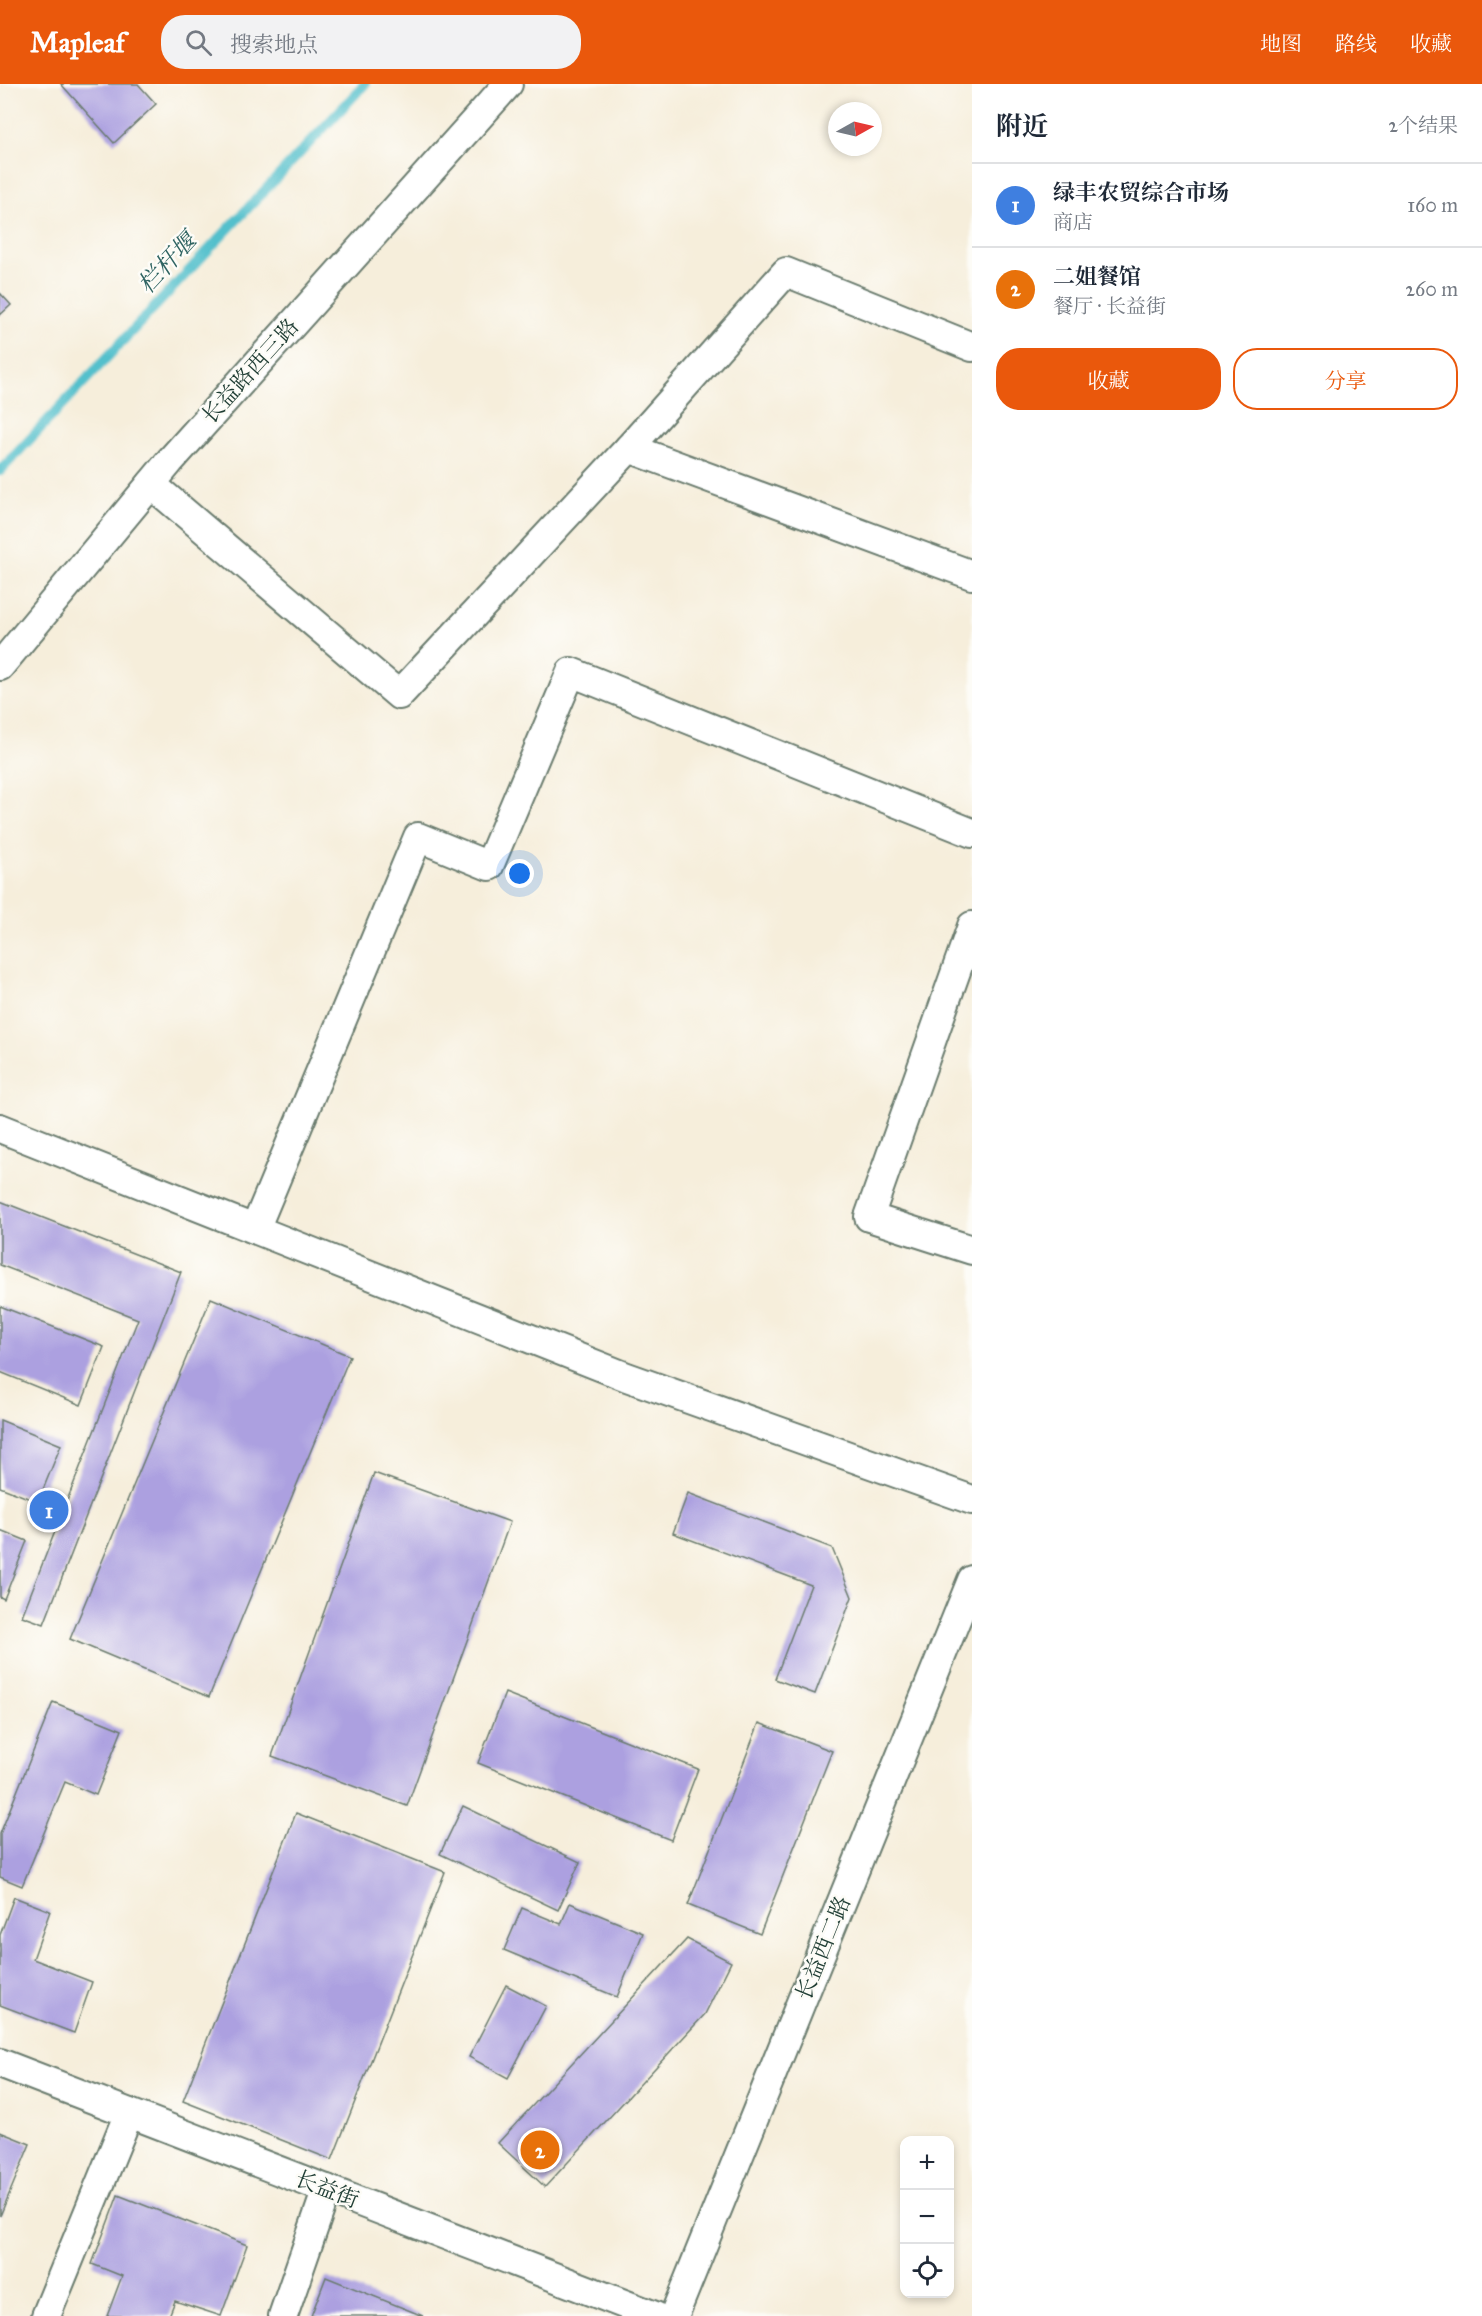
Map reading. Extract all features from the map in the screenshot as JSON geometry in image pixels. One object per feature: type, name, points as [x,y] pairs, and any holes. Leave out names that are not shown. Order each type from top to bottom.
[{"type":"street","name":"长益路西三路","points":[[0,666],[151,484],[508,84]]},
{"type":"street","points":[[151,484],[399,695],[629,448],[786,272],[972,347]]},
{"type":"street","points":[[629,448],[972,575]]},
{"type":"street","points":[[255,1229],[418,837],[489,866],[571,672],[972,833]]},
{"type":"street","points":[[972,926],[870,1217],[972,1251]]},
{"type":"street","points":[[0,1128],[627,1377],[972,1500]]},
{"type":"street","name":"长益西二路","points":[[674,2316],[972,1580]]},
{"type":"street","name":"长益街","points":[[0,2063],[655,2316]]},
{"type":"street","points":[[46,2316],[129,2113]]},
{"type":"street","points":[[283,2316],[327,2189]]},
{"type":"building","points":[[61,84],[138,84],[156,104],[114,143]]},
{"type":"building","points":[[0,293],[11,305],[0,315]]},
{"type":"building","points":[[0,1201],[181,1272],[44,1624],[22,1616],[138,1319],[0,1265]]},
{"type":"building","points":[[211,1298],[350,1356],[209,1697],[70,1639]]},
{"type":"building","points":[[0,1306],[104,1347],[81,1405],[0,1372]]},
{"type":"building","points":[[0,1420],[61,1445],[38,1502],[0,1487]]},
{"type":"building","points":[[374,1473],[510,1522],[407,1806],[272,1756]]},
{"type":"building","points":[[688,1493],[832,1548],[852,1597],[815,1694],[775,1679],[811,1585],[673,1533]]},
{"type":"building","points":[[0,1530],[27,1541],[4,1599],[0,1597]]},
{"type":"building","points":[[505,1693],[698,1769],[671,1840],[478,1763]]},
{"type":"building","points":[[53,1702],[122,1730],[96,1795],[65,1782],[22,1886],[0,1877],[0,1834]]},
{"type":"building","points":[[759,1723],[832,1751],[760,1934],[688,1905]]},
{"type":"building","points":[[463,1806],[580,1862],[558,1910],[440,1854]]},
{"type":"building","points":[[296,1813],[445,1872],[332,2160],[183,2101]]},
{"type":"building","points":[[14,1897],[50,1911],[33,1959],[92,1982],[74,2033],[0,2005],[0,1935]]},
{"type":"building","points":[[570,1903],[643,1933],[617,1997],[504,1950],[522,1908],[561,1924]]},
{"type":"building","points":[[687,1939],[731,1962],[705,2014],[545,2187],[498,2143]]},
{"type":"building","points":[[506,1985],[546,2006],[508,2078],[469,2057]]},
{"type":"building","points":[[0,2132],[30,2144],[0,2216]]},
{"type":"building","points":[[118,2195],[247,2245],[221,2316],[175,2301],[169,2316],[107,2316],[122,2276],[92,2264]]},
{"type":"building","points":[[326,2277],[423,2316],[311,2316]]},
{"type":"waterway","name":"栏杆堰","points":[[0,471],[365,84]]},
{"type":"place","name":"绿丰农贸综合市场","points":[[49,1510]]},
{"type":"place","name":"二姐餐馆","points":[[540,2150]]}]
